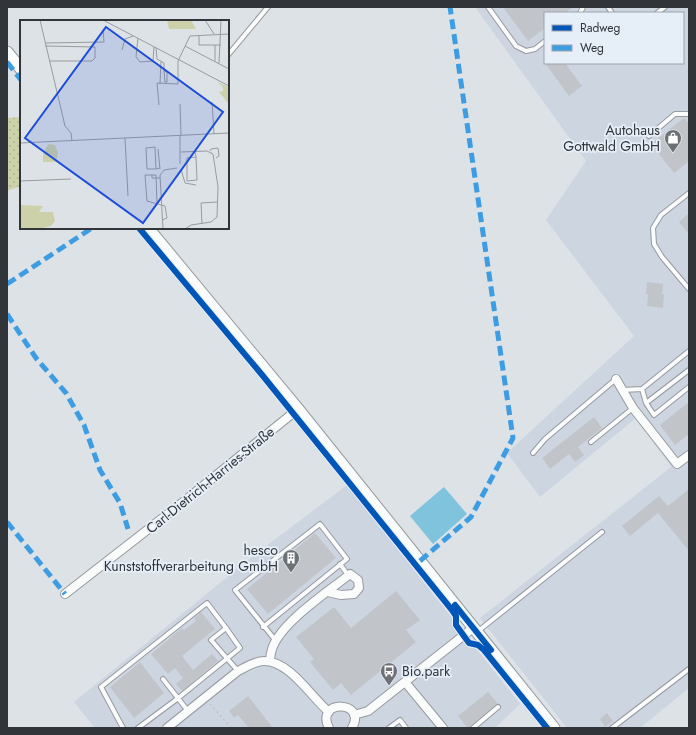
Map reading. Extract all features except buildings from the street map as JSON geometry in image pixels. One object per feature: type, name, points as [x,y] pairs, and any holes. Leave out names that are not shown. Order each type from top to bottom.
[{"type":"street","points":[[7,52],[20,68]]},
{"type":"street","points":[[149,229],[298,409],[554,728]]},
{"type":"street","points":[[616,379],[633,408],[677,464],[689,455]]},
{"type":"street","name":"Carl-Dietrich-Harries-Straße","points":[[65,594],[181,504],[298,409]]},
{"type":"street","points":[[270,661],[272,649],[276,641],[290,622],[349,575],[358,580],[359,588],[354,594],[341,595],[328,592]]},
{"type":"street","points":[[354,715],[368,711],[475,630]]},
{"type":"street","points":[[167,728],[238,671],[262,661],[270,661],[282,666],[300,682],[320,705],[329,712]]},
{"type":"street","points":[[405,682],[443,728]]},
{"type":"street","points":[[329,728],[327,720],[329,712],[340,706],[349,708],[354,715],[355,720],[352,728]]},
{"type":"lane","points":[[229,54],[268,7]]},
{"type":"lane","points":[[488,7],[516,46],[526,51],[535,49],[544,42]]},
{"type":"lane","points":[[649,136],[675,114],[689,114]]},
{"type":"lane","points":[[689,193],[661,215],[653,228],[654,244],[662,257],[689,289]]},
{"type":"lane","points":[[622,390],[642,389],[689,351]]},
{"type":"lane","points":[[646,404],[689,370]]},
{"type":"lane","points":[[533,453],[545,439],[616,379]]},
{"type":"lane","points":[[642,389],[646,404],[654,415],[689,387]]},
{"type":"lane","points":[[591,442],[633,408]]},
{"type":"lane","points":[[264,627],[347,559],[320,524],[235,590],[264,627],[276,641]]},
{"type":"lane","points":[[475,630],[602,532]]},
{"type":"lane","points":[[340,564],[349,575]]},
{"type":"lane","points":[[124,728],[101,687],[206,603],[240,648],[177,699],[138,728]]},
{"type":"lane","points":[[226,628],[211,640],[238,671]]},
{"type":"lane","points":[[612,728],[689,669]]},
{"type":"lane","points":[[163,679],[177,699],[188,711]]},
{"type":"lane","points":[[473,728],[498,707]]},
{"type":"lane","points":[[389,728],[400,720],[406,728]]},
{"type":"path","points":[[205,698],[231,728]]},
{"type":"shaded area","points":[[475,7],[689,7],[689,688],[640,728],[567,728],[480,618],[671,467],[636,418],[540,497],[507,453],[634,336],[546,220],[586,161]]},
{"type":"shaded area","points":[[347,485],[520,704],[495,728],[95,728],[74,702],[253,556]]},
{"type":"green space","points":[[20,117],[20,186],[7,191],[7,118]]},
{"type":"water","points":[[444,487],[467,514],[433,544],[410,516]]},
{"type":"marked path","points":[[420,561],[471,517],[513,438],[450,7]]},
{"type":"marked path","points":[[7,62],[20,79]]},
{"type":"marked path","points":[[7,284],[90,229]]},
{"type":"marked path","points":[[7,314],[36,358],[66,393],[84,425],[100,470],[120,503],[128,529]]},
{"type":"marked path","points":[[7,522],[65,594]]},
{"type":"cycle path","points":[[140,229],[263,376],[452,610],[456,616],[456,625],[469,643],[478,645],[484,650],[547,728]]},
{"type":"cycle path","points":[[455,605],[491,650]]},
{"type":"place","name":"Autohaus Gottwald GmbH","points":[[673,153]]},
{"type":"place","name":"hesco Kunststoffverarbeitung GmbH","points":[[291,573]]},
{"type":"place","name":"Bio.park","points":[[389,686]]}]
